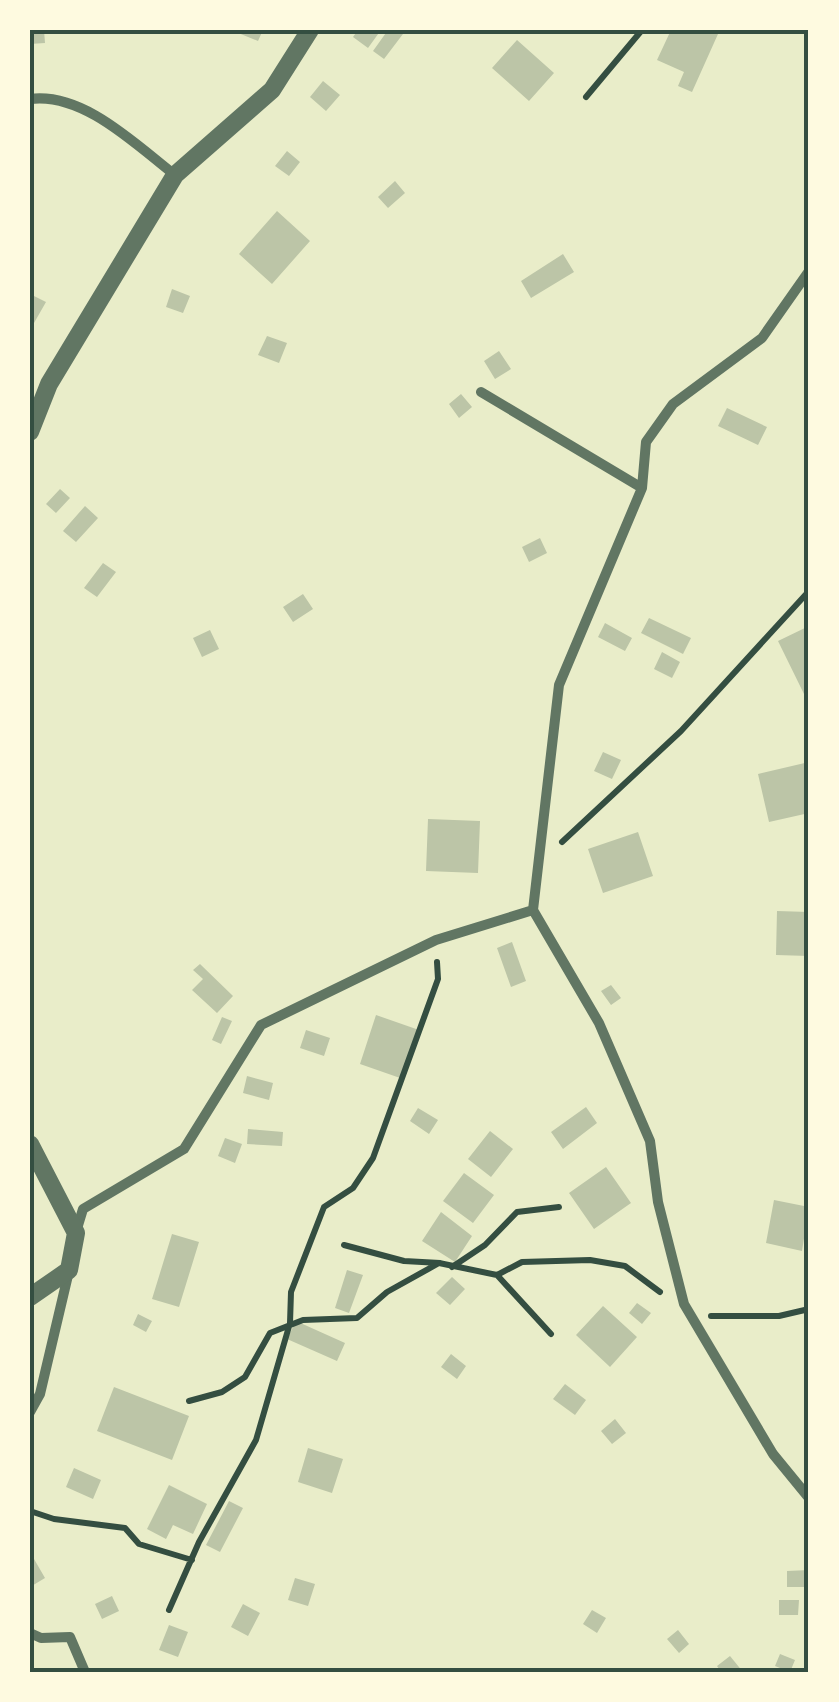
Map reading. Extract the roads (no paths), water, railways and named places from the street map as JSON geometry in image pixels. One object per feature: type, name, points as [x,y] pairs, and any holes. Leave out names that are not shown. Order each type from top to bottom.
[{"type":"street","points":[[30,432],[49,384],[176,175],[272,90],[310,30]]},
{"type":"street","points":[[30,99],[57,96],[120,132],[176,175]]},
{"type":"street","points":[[809,270],[762,338],[672,404],[646,442],[642,488],[560,685],[534,910],[599,1023],[650,1141],[658,1202],[684,1304],[773,1454],[809,1498]]},
{"type":"street","points":[[481,392],[642,488]]},
{"type":"street","points":[[30,1412],[40,1394],[84,1209],[184,1149],[261,1025],[436,940],[534,910]]},
{"type":"street","points":[[30,1144],[76,1233]]},
{"type":"street","points":[[30,1298],[69,1270]]},
{"type":"street","points":[[30,1633],[41,1638],[70,1637],[85,1672]]}]
